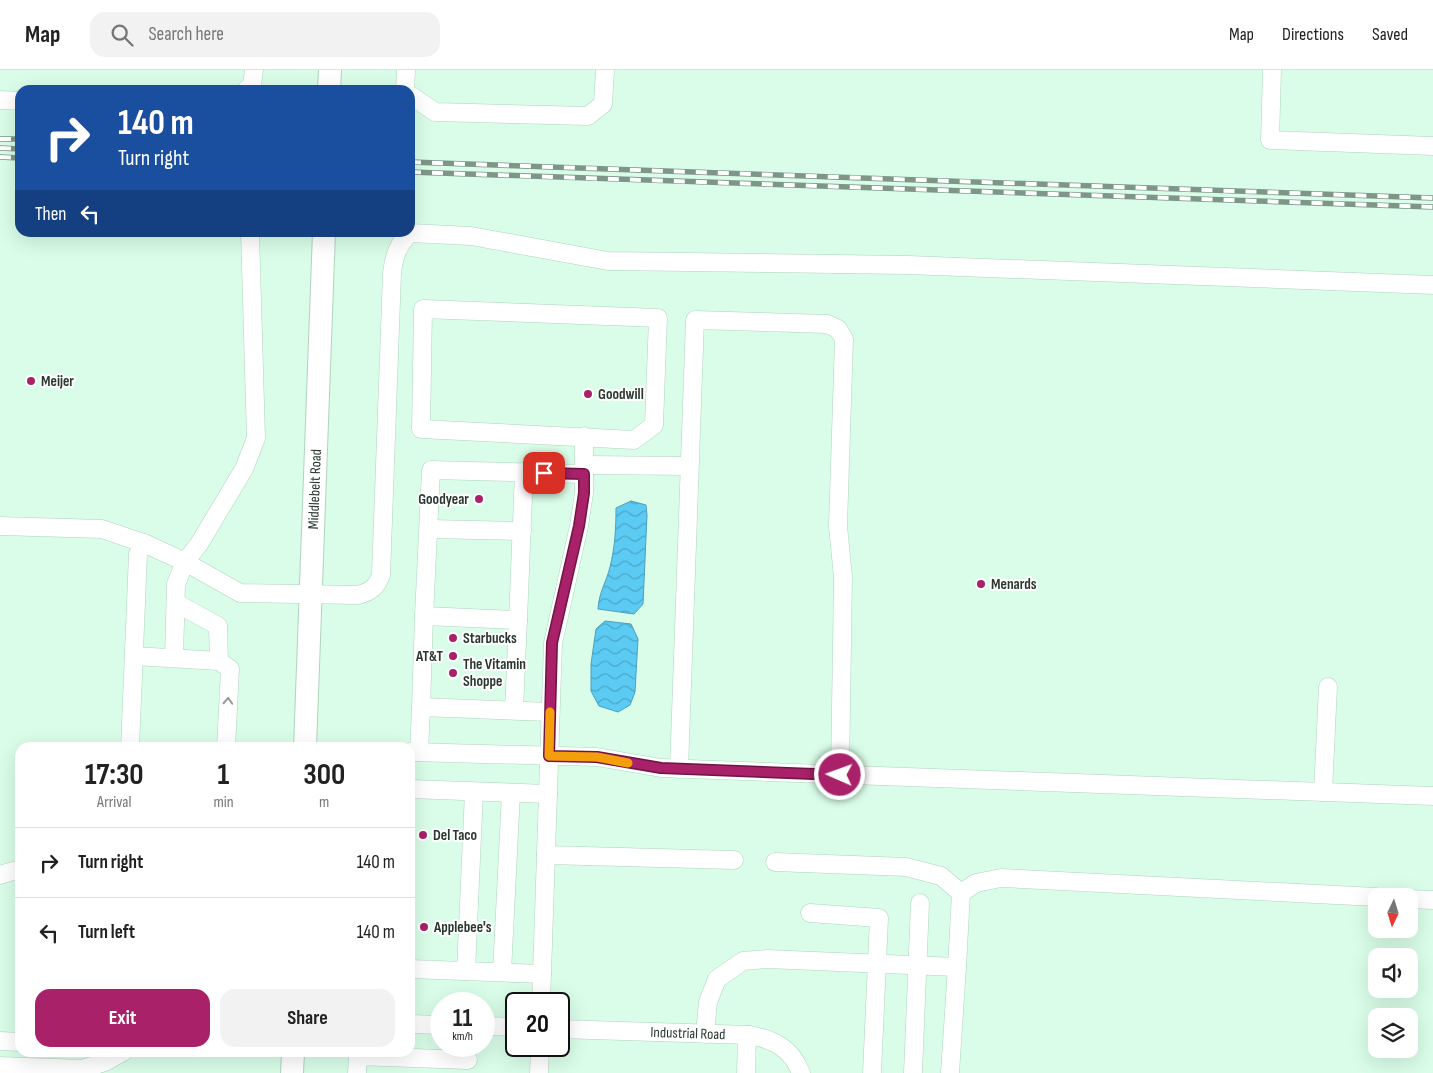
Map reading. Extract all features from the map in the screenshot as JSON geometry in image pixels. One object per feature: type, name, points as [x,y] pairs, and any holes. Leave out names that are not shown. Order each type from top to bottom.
[{"type":"main road","points":[[329,85],[330,70]]},
{"type":"main road","name":"Middlebelt Road","points":[[305,742],[324,237]]},
{"type":"main road","points":[[292,1073],[293,1057]]},
{"type":"street","points":[[252,85],[254,70]]},
{"type":"street","points":[[405,85],[406,70]]},
{"type":"street","points":[[415,98],[435,112],[588,116],[603,104],[605,70]]},
{"type":"street","points":[[1272,70],[1270,140],[1433,146]]},
{"type":"street","points":[[0,100],[15,101]]},
{"type":"street","points":[[415,232],[471,236],[608,261],[918,265],[1433,285]]},
{"type":"street","points":[[174,658],[176,584],[185,562],[199,544],[244,469],[256,438],[250,237]]},
{"type":"street","points":[[0,526],[102,529],[144,544],[185,562],[240,593],[364,594],[374,588],[381,576],[392,273],[399,245],[406,237]]},
{"type":"street","points":[[423,309],[658,318],[654,425],[634,440],[584,436],[421,428],[423,309]]},
{"type":"street","points":[[679,769],[695,320],[827,324],[838,329],[844,340],[838,526],[843,573],[840,775]]},
{"type":"street","points":[[541,992],[552,643],[579,526],[584,493],[584,436]]},
{"type":"street","points":[[689,466],[524,472],[430,470],[421,707],[415,752],[597,757],[661,768],[679,769],[1433,796]]},
{"type":"street","points":[[514,710],[524,472]]},
{"type":"street","points":[[429,529],[522,531]]},
{"type":"street","points":[[130,742],[138,554],[144,544]]},
{"type":"street","points":[[176,603],[218,626],[218,661]]},
{"type":"street","points":[[424,616],[518,620]]},
{"type":"street","points":[[134,656],[218,661],[230,669],[226,742]]},
{"type":"street","points":[[1323,792],[1328,688]]},
{"type":"street","points":[[421,707],[550,712]]},
{"type":"street","points":[[415,789],[548,794]]},
{"type":"street","points":[[466,971],[474,792]]},
{"type":"street","points":[[502,972],[512,793]]},
{"type":"street","points":[[546,855],[734,860]]},
{"type":"street","points":[[775,862],[906,867],[940,876],[961,893]]},
{"type":"street","points":[[0,875],[15,870]]},
{"type":"street","points":[[961,893],[976,884],[1001,878],[1368,897]]},
{"type":"street","points":[[950,1073],[961,893]]},
{"type":"street","points":[[1418,899],[1433,900]]},
{"type":"street","points":[[913,1073],[920,903]]},
{"type":"street","points":[[810,913],[879,918],[872,1073]]},
{"type":"street","points":[[705,1034],[708,1002],[717,979],[743,962],[767,959],[957,967]]},
{"type":"street","points":[[415,969],[542,974]]},
{"type":"street","points":[[415,1024],[430,1025]]},
{"type":"street","name":"Industrial Road","points":[[570,1029],[762,1037],[783,1048],[796,1059],[801,1073]]},
{"type":"street","points":[[746,1073],[747,1035]]},
{"type":"street","points":[[0,1041],[15,1042]]},
{"type":"street","points":[[0,1066],[37,1064],[82,1069],[105,1062],[114,1057]]},
{"type":"street","points":[[357,1073],[358,1057]]},
{"type":"street","points":[[386,1057],[468,1060]]},
{"type":"street","points":[[539,1073],[540,1057]]},
{"type":"water","points":[[631,501],[646,505],[647,515],[643,604],[634,614],[598,609],[613,552],[616,508]]},
{"type":"water","points":[[605,621],[631,624],[638,639],[635,692],[630,705],[618,712],[599,706],[591,691],[591,664],[596,629]]},
{"type":"railway","points":[[0,139],[15,139]]},
{"type":"railway","points":[[0,148],[15,149]]},
{"type":"railway","points":[[0,157],[15,158]]},
{"type":"railway","points":[[415,162],[1433,198]]},
{"type":"railway","points":[[415,172],[1433,207]]},
{"type":"slow traffic","points":[[550,712],[549,756],[597,757],[628,763]]},
{"type":"place","name":"Meijer","points":[[31,381]]},
{"type":"place","name":"Goodwill","points":[[588,394]]},
{"type":"place","name":"Goodyear","points":[[479,499]]},
{"type":"place","name":"Menards","points":[[981,584]]},
{"type":"place","name":"Starbucks","points":[[453,638]]},
{"type":"place","name":"AT&T","points":[[453,656]]},
{"type":"place","name":"The Vitamin Shoppe","points":[[453,673]]},
{"type":"place","name":"Del Taco","points":[[423,835]]},
{"type":"place","name":"Applebee's","points":[[424,927]]},
{"type":"route","points":[[544,473],[584,474],[584,493],[579,526],[552,643],[549,756],[597,757],[661,768],[840,775]]}]
